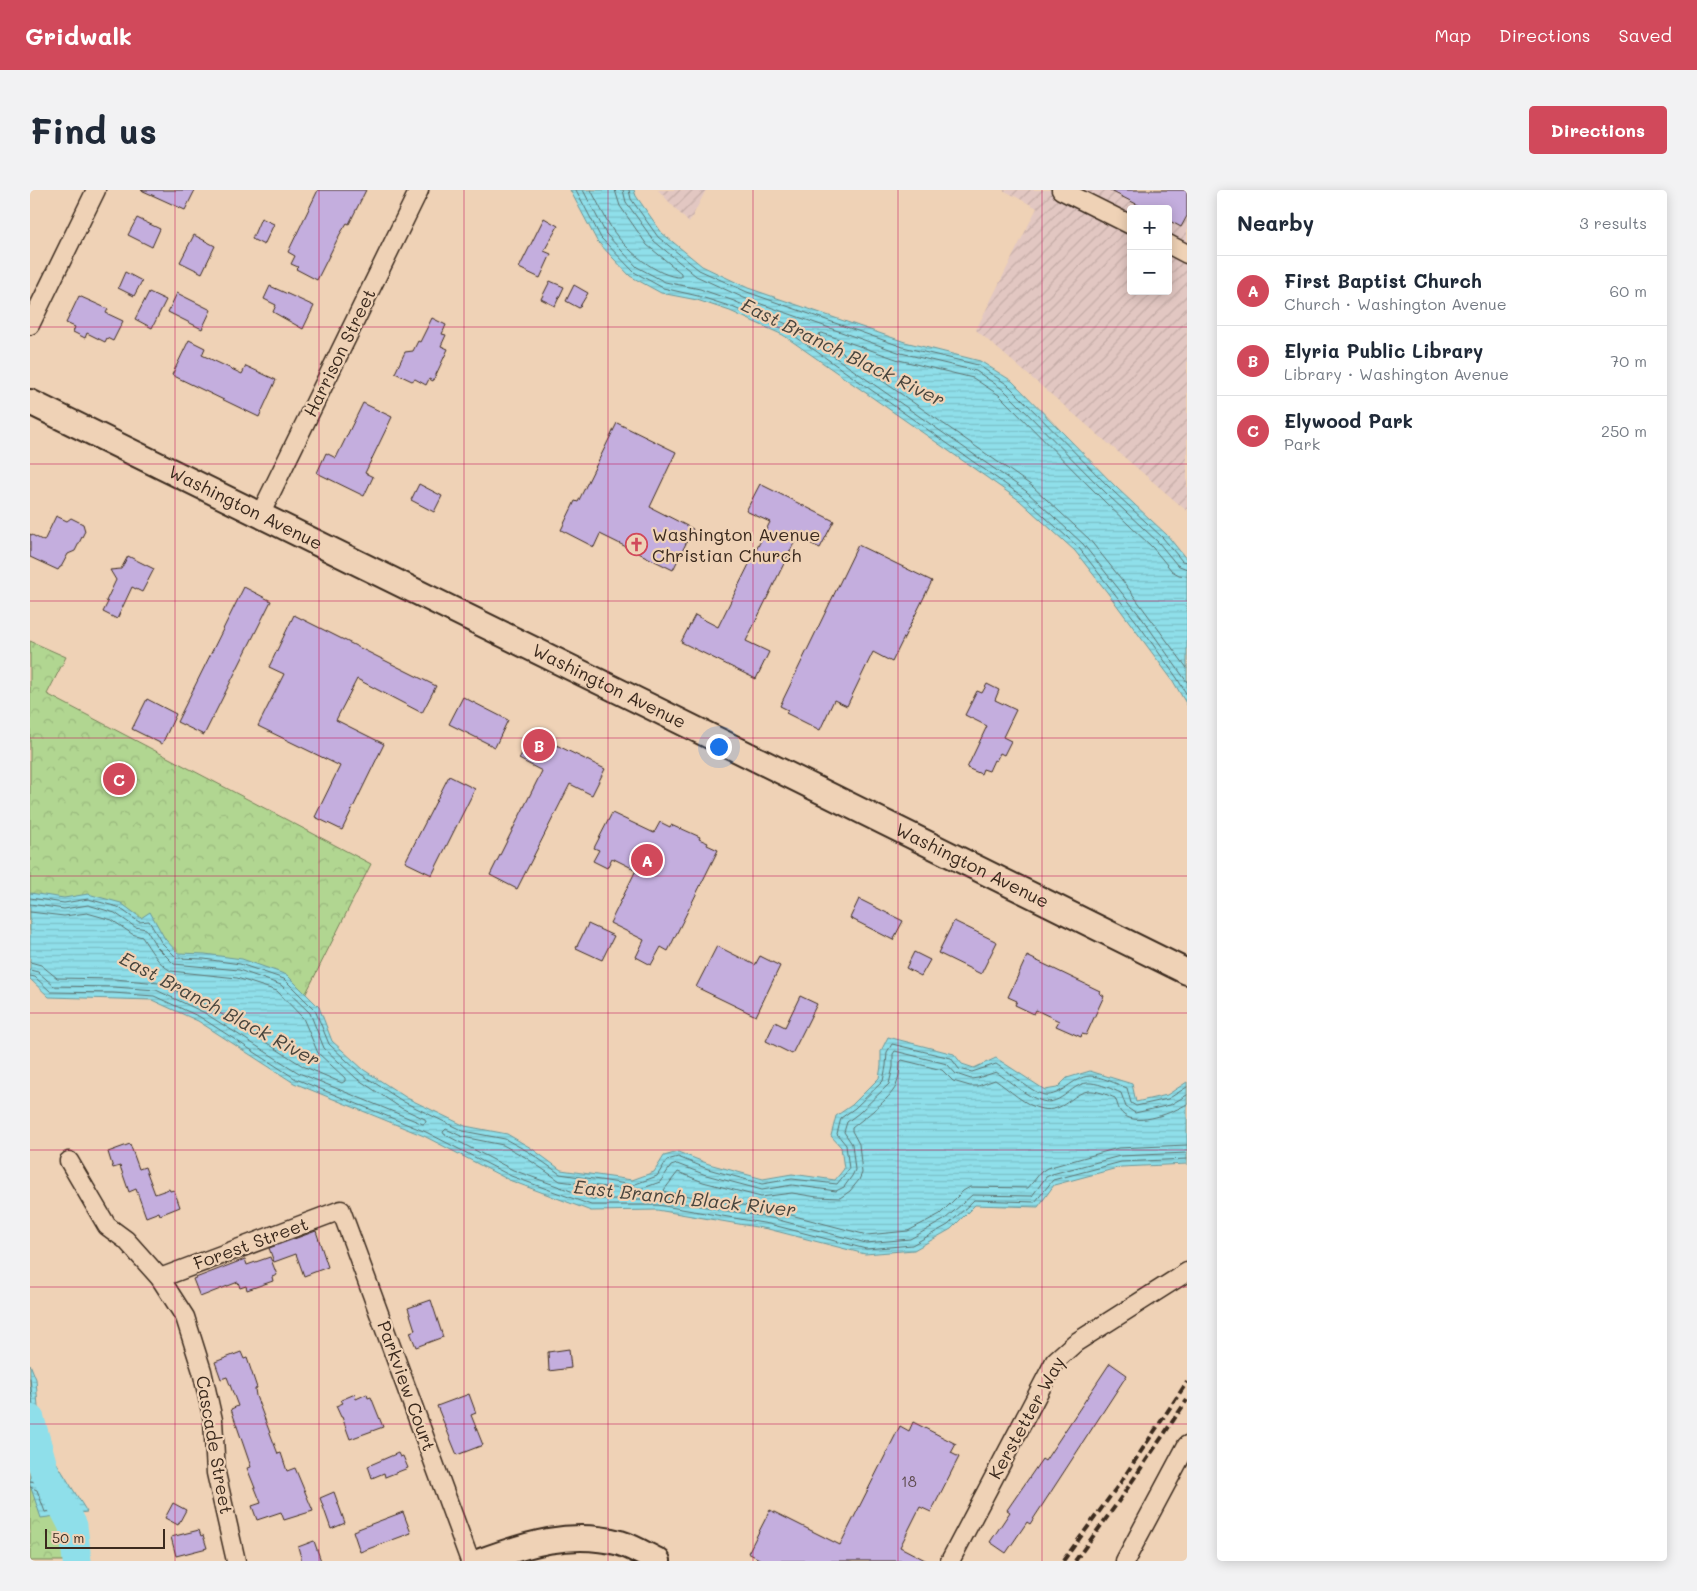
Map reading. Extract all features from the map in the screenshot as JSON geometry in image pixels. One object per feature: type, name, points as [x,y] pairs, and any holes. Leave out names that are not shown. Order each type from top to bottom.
[{"type":"street","points":[[30,325],[96,190]]},
{"type":"street","name":"Harrison Street","points":[[260,516],[419,190]]},
{"type":"street","points":[[1060,190],[1127,223]]},
{"type":"street","points":[[1172,246],[1187,254]]},
{"type":"street","name":"Washington Avenue","points":[[30,402],[766,763],[1186,972]]},
{"type":"street","name":"Cascade Street","points":[[69,1162],[107,1226],[126,1240],[160,1278],[185,1317],[202,1371],[213,1420],[216,1473],[236,1561]]},
{"type":"street","name":"Forest Street","points":[[160,1278],[341,1210]]},
{"type":"street","name":"Parkview Court","points":[[341,1210],[470,1561]]},
{"type":"street","name":"Kerstetter Way","points":[[950,1561],[1055,1361],[1075,1343],[1187,1272]]},
{"type":"street","points":[[1125,1561],[1187,1445]]},
{"type":"street","points":[[481,1561],[550,1539],[573,1537],[621,1543],[658,1561]]},
{"type":"shaded area","points":[[658,190],[706,190],[689,223]]},
{"type":"shaded area","points":[[1003,190],[1187,190],[1187,511],[976,330],[1037,208]]},
{"type":"green space","points":[[30,641],[66,657],[47,694],[371,864],[283,1039],[30,931]]},
{"type":"green space","points":[[30,1419],[44,1470],[73,1526],[77,1561],[30,1561]]},
{"type":"water","name":"East Branch Black River","points":[[570,190],[634,190],[636,196],[662,233],[702,266],[748,288],[905,342],[980,361],[1012,381],[1118,489],[1167,535],[1187,560],[1187,705],[1173,681],[1075,551],[1019,500],[783,335],[730,311],[697,300],[661,293],[630,276],[597,241]]},
{"type":"water","name":"East Branch Black River","points":[[30,893],[64,898],[88,894],[121,903],[141,918],[150,912],[165,939],[178,953],[205,954],[242,959],[287,975],[319,1007],[332,1041],[364,1070],[407,1098],[465,1126],[507,1134],[531,1148],[561,1170],[632,1180],[654,1172],[664,1156],[678,1152],[709,1164],[763,1179],[792,1174],[835,1180],[844,1169],[841,1147],[831,1136],[836,1116],[852,1105],[879,1078],[881,1051],[888,1037],[954,1054],[962,1064],[974,1068],[996,1058],[1045,1090],[1057,1088],[1067,1078],[1090,1071],[1132,1084],[1136,1102],[1167,1095],[1187,1082],[1187,1164],[1121,1167],[1054,1185],[1038,1207],[975,1205],[951,1229],[914,1250],[865,1254],[768,1229],[657,1210],[591,1211],[509,1180],[424,1136],[294,1083],[198,1021],[152,1000],[49,997],[30,979]]},
{"type":"water","points":[[30,1364],[36,1379],[40,1436],[87,1512],[41,1518],[30,1485]]},
{"type":"building","points":[[141,190],[195,190],[185,210]]},
{"type":"building","points":[[318,190],[366,190],[349,224],[347,223],[340,234],[317,280],[296,269],[298,267],[291,264],[295,256],[288,252]]},
{"type":"building","points":[[1109,190],[1187,190],[1187,216],[1181,227],[1172,222],[1172,205],[1138,205]]},
{"type":"building","points":[[137,218],[160,229],[152,247],[128,235]]},
{"type":"building","points":[[261,218],[274,224],[264,245],[252,239]]},
{"type":"building","points":[[544,218],[558,226],[544,251],[551,254],[540,278],[519,268]]},
{"type":"building","points":[[194,235],[215,246],[202,273],[180,262]]},
{"type":"building","points":[[125,272],[142,281],[134,296],[118,288]]},
{"type":"building","points":[[550,281],[564,287],[555,306],[541,299]]},
{"type":"building","points":[[574,285],[588,293],[579,308],[566,301]]},
{"type":"building","points":[[270,286],[314,306],[303,329],[273,312],[276,305],[264,299]]},
{"type":"building","points":[[149,292],[166,300],[152,328],[135,319]]},
{"type":"building","points":[[177,293],[211,310],[202,329],[168,312]]},
{"type":"building","points":[[79,296],[108,309],[106,313],[123,321],[113,341],[107,338],[105,342],[87,333],[85,338],[73,332],[75,327],[66,323]]},
{"type":"building","points":[[432,318],[446,325],[442,334],[446,335],[441,346],[448,349],[433,381],[429,379],[426,385],[415,379],[412,381],[395,373],[405,352],[413,351],[418,341],[420,342]]},
{"type":"building","points":[[189,340],[205,348],[202,355],[242,374],[246,366],[276,380],[259,417],[172,375]]},
{"type":"building","points":[[363,403],[392,417],[365,473],[373,477],[364,496],[317,473],[326,453],[336,458]]},
{"type":"building","points":[[617,423],[676,452],[650,507],[693,529],[673,570],[600,534],[594,547],[561,530],[575,501],[578,502]]},
{"type":"building","points":[[419,484],[442,496],[434,512],[411,500]]},
{"type":"building","points":[[760,484],[834,521],[820,548],[797,537],[746,641],[769,652],[756,679],[681,642],[695,615],[718,627],[770,522],[746,511]]},
{"type":"building","points":[[56,516],[67,521],[71,518],[83,524],[85,531],[75,551],[68,554],[58,570],[30,557],[30,534],[44,541]]},
{"type":"building","points":[[858,545],[932,581],[892,662],[873,652],[847,706],[834,700],[820,730],[786,713],[788,710],[780,706]]},
{"type":"building","points":[[128,556],[154,569],[142,592],[132,587],[117,619],[103,612],[116,580],[110,570],[121,569]]},
{"type":"building","points":[[244,587],[271,601],[204,735],[177,722]]},
{"type":"building","points":[[294,615],[436,686],[422,713],[357,679],[336,720],[384,744],[342,830],[315,817],[340,766],[258,726],[284,674],[269,667]]},
{"type":"building","points":[[987,684],[999,690],[995,700],[1016,710],[1003,737],[1011,741],[1004,755],[1000,753],[989,771],[983,769],[981,774],[967,768],[987,726],[965,715],[977,691],[982,693]]},
{"type":"building","points":[[463,697],[508,720],[495,747],[449,724]]},
{"type":"building","points":[[147,699],[176,714],[162,744],[132,729]]},
{"type":"building","points":[[532,733],[605,769],[592,795],[570,784],[517,889],[490,875],[542,771],[519,759]]},
{"type":"building","points":[[449,776],[475,789],[432,875],[405,862]]},
{"type":"building","points":[[612,813],[654,833],[660,822],[670,827],[671,825],[680,828],[700,837],[699,839],[708,843],[707,845],[718,850],[668,951],[661,947],[651,965],[636,957],[644,940],[610,923],[636,870],[612,858],[607,868],[593,861],[599,850],[594,848]]},
{"type":"building","points":[[859,899],[903,921],[893,940],[850,918]]},
{"type":"building","points":[[954,921],[997,942],[981,974],[938,953]]},
{"type":"building","points":[[588,924],[614,936],[602,960],[576,948]]},
{"type":"building","points":[[717,946],[755,965],[760,956],[780,966],[756,1016],[696,987]]},
{"type":"building","points":[[914,952],[930,960],[921,976],[906,968]]},
{"type":"building","points":[[1027,956],[1100,991],[1099,993],[1104,996],[1086,1035],[1082,1034],[1081,1037],[1056,1026],[1059,1021],[1036,1010],[1034,1014],[1015,1005],[1017,1001],[1008,997]]},
{"type":"building","points":[[800,996],[817,1004],[792,1054],[766,1041],[775,1022],[785,1027]]},
{"type":"building","points":[[130,1144],[139,1169],[145,1167],[155,1194],[169,1189],[170,1191],[174,1190],[180,1207],[160,1215],[159,1212],[146,1217],[136,1189],[129,1192],[120,1166],[113,1168],[108,1152]]},
{"type":"building","points":[[316,1231],[328,1267],[304,1276],[296,1254],[274,1262],[269,1248]]},
{"type":"building","points":[[270,1257],[277,1275],[272,1277],[273,1281],[247,1290],[246,1286],[240,1288],[238,1282],[200,1297],[193,1279],[245,1259],[247,1265]]},
{"type":"building","points":[[431,1300],[443,1337],[416,1347],[410,1332],[415,1330],[408,1308]]},
{"type":"building","points":[[569,1349],[571,1368],[549,1371],[548,1352]]},
{"type":"building","points":[[241,1352],[244,1359],[247,1358],[257,1388],[255,1389],[256,1396],[278,1454],[281,1453],[287,1471],[295,1468],[313,1511],[284,1520],[281,1512],[257,1520],[252,1506],[261,1503],[247,1468],[251,1467],[231,1409],[238,1406],[227,1377],[221,1379],[215,1362]]},
{"type":"building","points":[[1110,1363],[1127,1375],[1030,1524],[1027,1522],[1006,1553],[990,1542],[1010,1512],[1007,1510],[1042,1459],[1045,1461]]},
{"type":"building","points":[[355,1394],[356,1399],[367,1394],[368,1398],[371,1397],[383,1427],[350,1439],[336,1406],[343,1403],[341,1400]]},
{"type":"building","points":[[469,1394],[476,1413],[471,1415],[483,1445],[457,1455],[437,1406]]},
{"type":"building","points":[[913,1422],[956,1444],[951,1453],[959,1457],[931,1512],[920,1507],[900,1547],[927,1561],[763,1561],[748,1553],[770,1510],[840,1545],[900,1426],[909,1431]]},
{"type":"building","points":[[398,1453],[400,1457],[403,1456],[408,1468],[385,1477],[384,1473],[372,1478],[368,1466]]},
{"type":"building","points":[[334,1492],[345,1523],[331,1529],[320,1498]]},
{"type":"building","points":[[173,1503],[186,1510],[178,1525],[165,1518]]},
{"type":"building","points":[[403,1512],[411,1533],[360,1552],[353,1531]]},
{"type":"building","points":[[199,1530],[201,1536],[203,1535],[207,1548],[176,1556],[171,1537]]},
{"type":"building","points":[[314,1541],[321,1561],[302,1561],[298,1547]]},
{"type":"waterway","points":[[30,1419],[44,1470],[73,1526],[77,1561]]},
{"type":"railway","points":[[1063,1561],[1120,1483],[1187,1382]]},
{"type":"railway","points":[[1075,1561],[1116,1505],[1187,1400]]},
{"type":"place","name":"Washington Avenue Christian Church","points":[[636,545]]},
{"type":"place","name":"Elyria Public Library","points":[[539,745]]},
{"type":"place","name":"Elywood Park","points":[[119,779]]},
{"type":"place","name":"First Baptist Church","points":[[647,860]]}]
